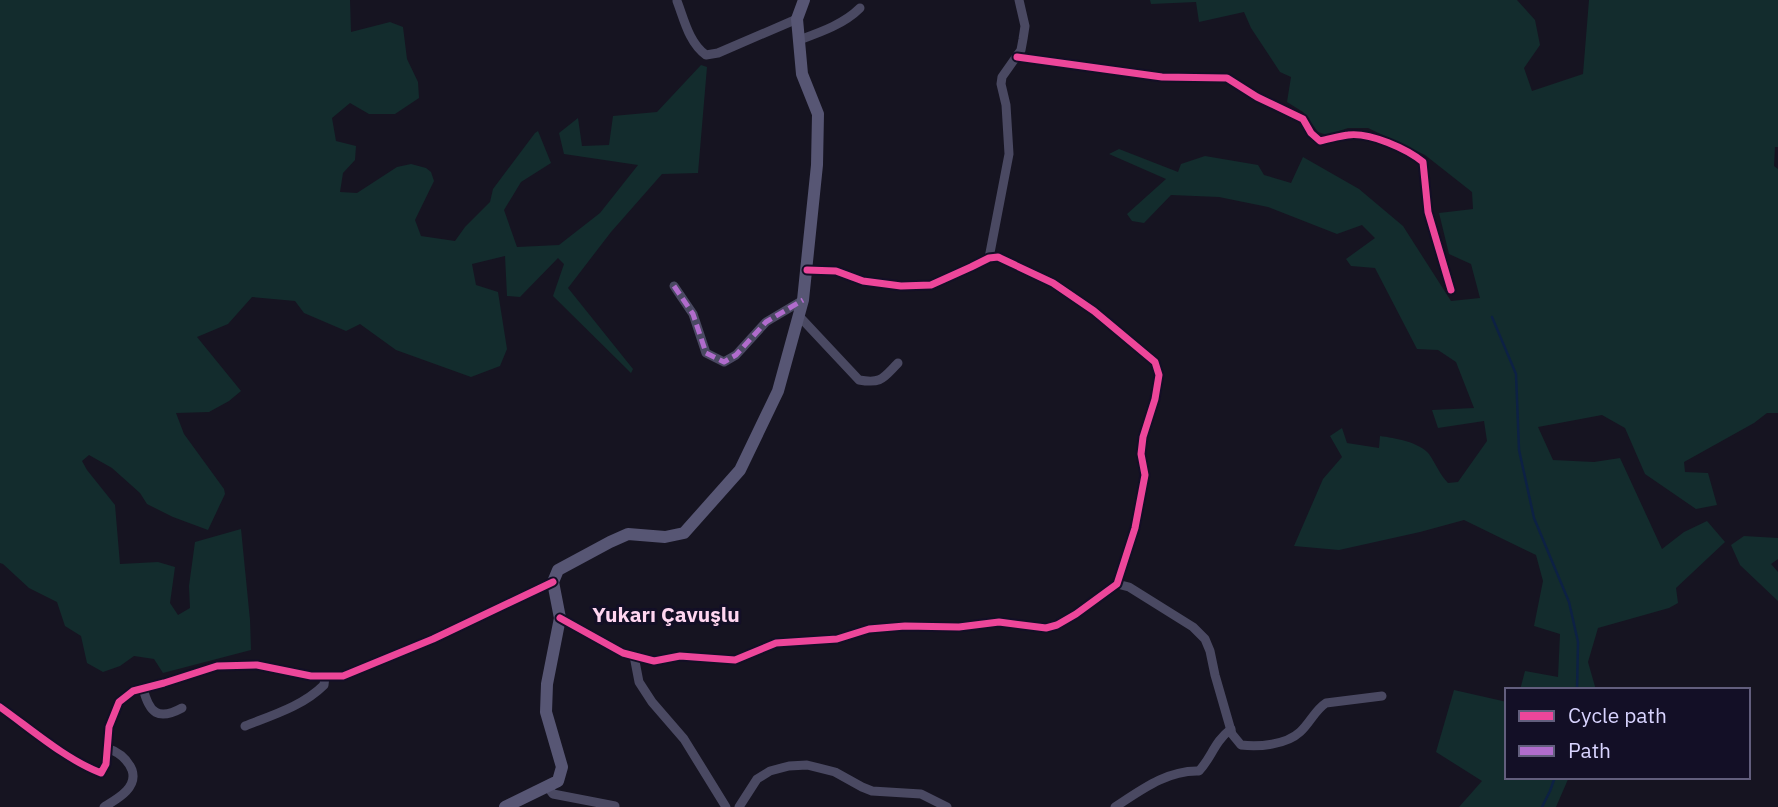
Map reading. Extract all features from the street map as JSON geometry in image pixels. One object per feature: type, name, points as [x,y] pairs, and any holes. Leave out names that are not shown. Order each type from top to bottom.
[{"type":"street","points":[[505,807],[558,781],[562,767],[546,712],[547,684],[560,618],[553,582],[558,570],[628,534],[665,537],[684,533],[740,470],[778,391],[803,300],[817,165],[818,114],[802,74],[797,19],[804,0]]},
{"type":"street","points":[[989,258],[1009,154],[1002,77],[1021,50],[1025,26],[1019,0]]},
{"type":"street","points":[[677,1],[692,41],[706,55],[718,53],[797,19]]},
{"type":"street","points":[[799,40],[852,17],[860,8]]},
{"type":"street","points":[[1017,57],[1162,77],[1227,78],[1257,97],[1303,119],[1311,133],[1320,141],[1351,134],[1376,139],[1412,153],[1423,162],[1429,212],[1451,290]]},
{"type":"street","points":[[560,618],[623,653],[654,662],[680,656],[735,660],[776,643],[837,639],[869,629],[905,626],[959,627],[999,622],[1046,628],[1057,625],[1117,584],[1135,528],[1142,488],[1143,437],[1155,399],[1159,375],[1155,362],[1094,311],[1053,283],[998,257],[989,258],[931,285],[901,286],[863,281],[836,271],[807,270]]},
{"type":"street","points":[[674,286],[693,314],[705,354],[723,362],[736,355],[766,323],[803,300]]},
{"type":"street","points":[[799,316],[859,380],[873,383],[883,379],[898,363]]},
{"type":"street","points":[[0,707],[56,747],[100,773],[106,764],[109,727],[119,702],[133,691],[217,666],[257,666],[311,676],[343,676],[433,639],[553,582]]},
{"type":"street","points":[[1117,584],[1129,587],[1193,627],[1205,639],[1231,729],[1241,745],[1277,743],[1298,734],[1326,703],[1382,696]]},
{"type":"street","points":[[634,656],[639,682],[652,702],[684,738],[726,807]]},
{"type":"street","points":[[245,726],[287,710],[315,694],[324,685],[325,676]]},
{"type":"street","points":[[143,688],[150,708],[162,715],[169,715],[182,708]]},
{"type":"street","points":[[1115,807],[1154,782],[1174,774],[1199,771],[1220,737],[1231,729]]},
{"type":"street","points":[[103,807],[125,792],[132,784],[134,775],[129,761],[107,748]]},
{"type":"street","points":[[739,807],[757,779],[770,771],[807,765],[835,772],[872,791],[921,794],[947,807]]},
{"type":"street","points":[[547,786],[554,794],[615,806]]},
{"type":"green space","points":[[0,0],[350,0],[351,32],[390,22],[403,27],[407,59],[418,82],[419,98],[395,114],[369,114],[350,103],[332,118],[336,141],[356,146],[355,160],[343,173],[340,192],[357,193],[397,167],[411,164],[426,168],[431,172],[434,181],[415,220],[421,236],[455,241],[490,202],[493,189],[538,131],[551,163],[521,182],[504,210],[517,247],[559,245],[600,213],[638,165],[564,154],[559,133],[578,118],[582,146],[609,145],[613,116],[657,112],[701,65],[707,67],[698,173],[662,174],[611,232],[568,288],[633,369],[631,373],[553,296],[564,264],[558,258],[520,297],[507,296],[505,256],[472,264],[476,285],[498,292],[507,349],[500,366],[471,377],[396,350],[360,324],[346,331],[304,313],[295,301],[252,297],[228,324],[197,337],[241,391],[209,412],[176,413],[184,434],[224,489],[225,494],[208,530],[147,504],[140,493],[112,468],[89,455],[82,461],[115,505],[120,564],[158,562],[175,567],[170,603],[178,615],[190,608],[189,586],[195,542],[241,529],[251,650],[163,673],[154,659],[134,656],[120,666],[103,672],[87,663],[81,636],[65,626],[57,602],[29,588],[0,563]]},
{"type":"green space","points":[[1150,0],[1517,0],[1535,20],[1540,45],[1524,68],[1532,91],[1583,74],[1589,0],[1778,0],[1778,147],[1775,147],[1774,166],[1778,169],[1778,413],[1767,413],[1684,462],[1685,472],[1708,473],[1717,505],[1696,509],[1645,474],[1625,428],[1602,415],[1538,427],[1553,460],[1594,462],[1620,458],[1662,549],[1684,532],[1707,521],[1725,542],[1676,588],[1678,603],[1598,628],[1588,662],[1595,688],[1521,688],[1525,671],[1558,677],[1560,634],[1534,626],[1543,581],[1536,555],[1464,520],[1339,550],[1294,546],[1323,479],[1342,457],[1330,436],[1342,428],[1347,443],[1379,448],[1380,436],[1419,446],[1429,454],[1448,483],[1458,482],[1487,441],[1484,421],[1438,428],[1432,410],[1474,408],[1456,362],[1438,350],[1417,349],[1375,268],[1351,266],[1346,259],[1375,238],[1362,225],[1337,234],[1268,207],[1219,197],[1171,195],[1144,223],[1132,221],[1127,214],[1166,179],[1109,154],[1119,149],[1178,172],[1181,164],[1205,156],[1258,165],[1264,175],[1291,183],[1303,157],[1359,189],[1403,226],[1451,301],[1480,298],[1471,264],[1449,254],[1439,213],[1473,209],[1472,192],[1425,155],[1368,128],[1348,128],[1327,135],[1318,132],[1303,112],[1287,102],[1291,77],[1280,72],[1251,28],[1244,12],[1199,22],[1196,2],[1151,4]]},
{"type":"green space","points":[[1744,536],[1778,538],[1778,559],[1771,564],[1778,572],[1778,601],[1740,565],[1731,545]]},
{"type":"green space","points":[[1454,690],[1505,702],[1505,779],[1568,779],[1556,807],[1459,807],[1482,781],[1436,752]]},
{"type":"waterway","points":[[1492,317],[1516,374],[1519,450],[1534,518],[1569,602],[1578,642],[1577,688]]},
{"type":"waterway","points":[[1542,807],[1554,779]]},
{"type":"marked path","points":[[674,286],[693,314],[706,353],[724,362],[736,355],[766,322],[803,300]]},
{"type":"cycle path","points":[[1017,57],[1162,77],[1227,78],[1257,97],[1303,119],[1311,133],[1320,141],[1345,135],[1367,136],[1408,152],[1423,162],[1428,212],[1451,290]]},
{"type":"cycle path","points":[[560,618],[623,653],[654,661],[680,656],[735,660],[776,643],[837,639],[869,629],[905,626],[959,627],[999,622],[1046,628],[1076,614],[1117,584],[1135,528],[1145,475],[1141,454],[1159,375],[1155,362],[1094,311],[1053,283],[998,257],[989,258],[931,285],[901,286],[863,281],[836,271],[807,270]]},
{"type":"cycle path","points":[[0,707],[61,752],[101,773],[106,764],[109,727],[119,702],[133,691],[217,666],[257,665],[311,676],[343,676],[433,639],[553,582]]},
{"type":"district","name":"Yukarı Çavuşlu","points":[[666,615]]}]
